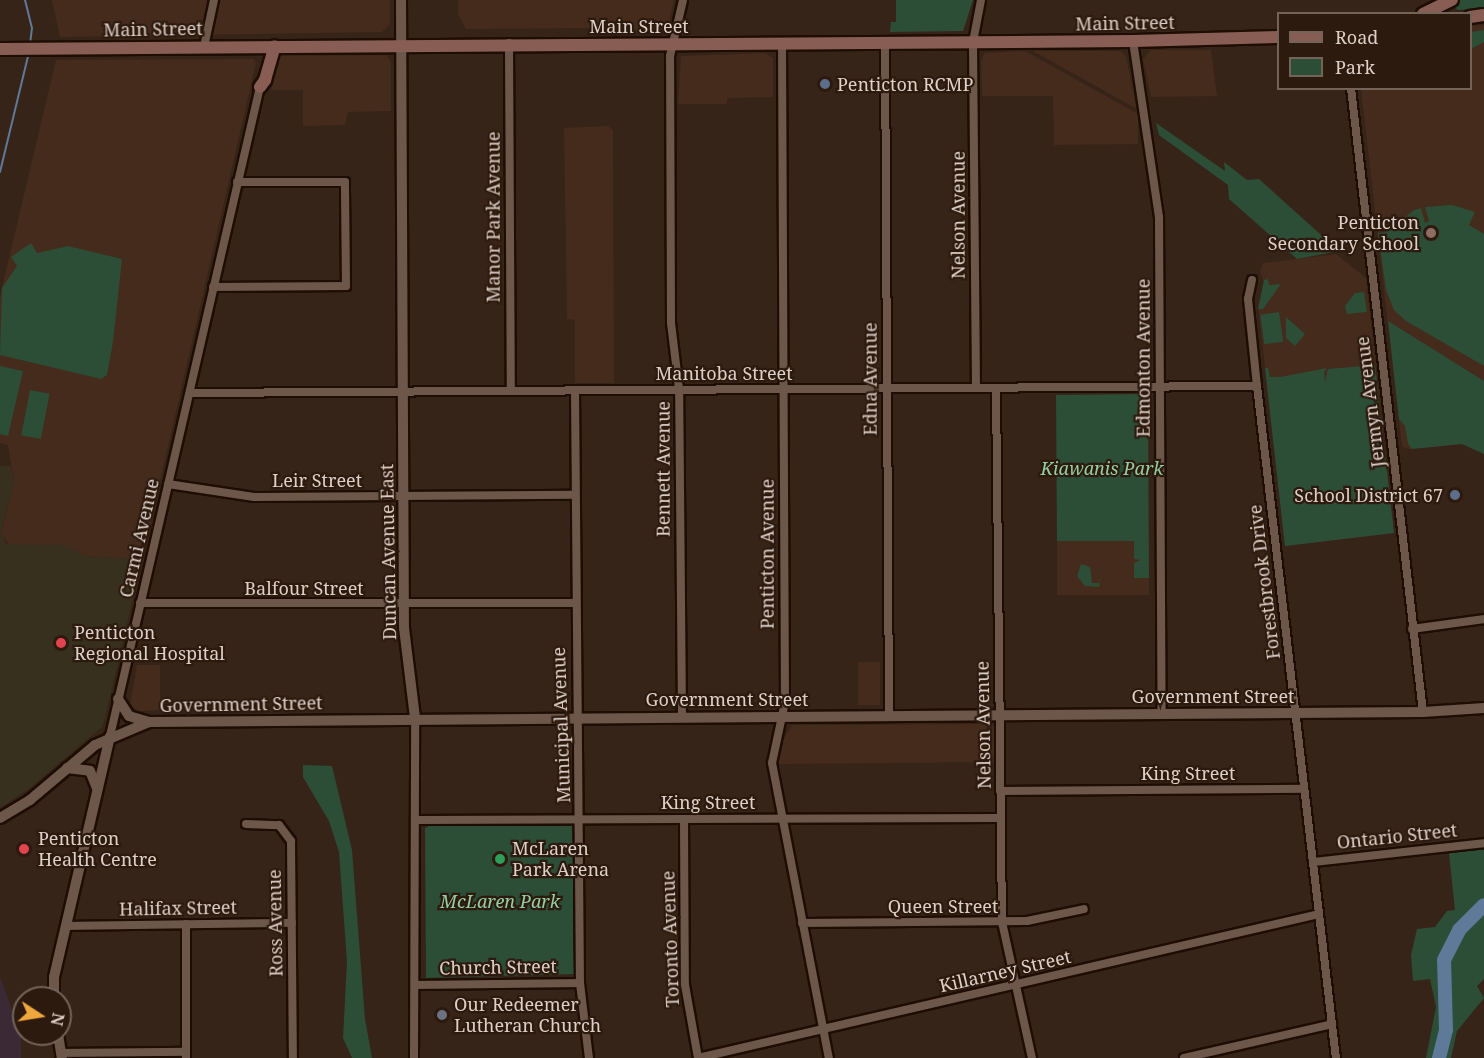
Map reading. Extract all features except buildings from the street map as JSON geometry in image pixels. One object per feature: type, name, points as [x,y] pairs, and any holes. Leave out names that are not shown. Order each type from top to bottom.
[{"type":"main road","points":[[1427,12],[1452,0]]},
{"type":"main road","name":"Main Street","points":[[0,49],[509,43],[782,44],[1133,41],[1277,37]]},
{"type":"main road","points":[[260,87],[265,80],[271,46]]},
{"type":"street","points":[[204,47],[214,0]]},
{"type":"street","name":"Duncan Avenue East","points":[[401,0],[404,605],[415,718],[416,1058]]},
{"type":"street","name":"Bennett Avenue","points":[[682,716],[679,389],[671,323],[673,44],[683,0]]},
{"type":"street","name":"Nelson Avenue","points":[[976,387],[973,42],[981,0]]},
{"type":"street","name":"Edmonton Avenue","points":[[1133,41],[1159,217],[1162,713]]},
{"type":"street","name":"Manor Park Avenue","points":[[509,43],[511,391]]},
{"type":"street","name":"Edna Avenue","points":[[885,43],[889,715]]},
{"type":"street","name":"Penticton Avenue","points":[[782,44],[785,702],[772,759],[781,818],[829,1058]]},
{"type":"street","name":"Carmi Avenue","points":[[54,986],[54,977],[260,87]]},
{"type":"street","name":"Jermyn Avenue","points":[[1351,90],[1423,712]]},
{"type":"street","points":[[213,287],[346,286],[345,182],[237,182]]},
{"type":"street","name":"Forestbrook Drive","points":[[1252,280],[1248,299],[1257,386],[1335,1058]]},
{"type":"street","name":"Manitoba Street","points":[[190,393],[1257,386]]},
{"type":"street","name":"Nelson Avenue","points":[[996,388],[1002,922],[1032,1058]]},
{"type":"street","name":"Municipal Avenue","points":[[574,390],[580,983],[590,1058]]},
{"type":"street","name":"Leir Street","points":[[168,484],[254,497],[575,495]]},
{"type":"street","name":"Balfour Street","points":[[140,603],[404,605],[575,603]]},
{"type":"street","points":[[1413,628],[1484,619]]},
{"type":"street","points":[[118,699],[129,716],[149,722]]},
{"type":"street","name":"Government Street","points":[[0,818],[30,800],[110,736],[149,722],[577,716],[1423,712],[1484,708]]},
{"type":"street","points":[[68,768],[90,771],[97,790]]},
{"type":"street","name":"King Street","points":[[1000,791],[1304,789]]},
{"type":"street","name":"King Street","points":[[416,820],[1001,818]]},
{"type":"street","name":"Toronto Avenue","points":[[684,819],[685,985],[698,1058]]},
{"type":"street","name":"Ross Avenue","points":[[246,824],[279,825],[288,832],[292,923],[293,1058]]},
{"type":"street","name":"Ontario Street","points":[[1313,862],[1484,843]]},
{"type":"street","name":"Queen Street","points":[[802,922],[1027,921],[1084,909]]},
{"type":"street","name":"Killarney Street","points":[[698,1058],[1319,914]]},
{"type":"street","name":"Halifax Street","points":[[66,927],[292,923]]},
{"type":"street","points":[[62,1056],[186,1055],[186,924]]},
{"type":"street","name":"Church Street","points":[[417,985],[580,983]]},
{"type":"street","points":[[1184,1058],[1332,1024]]},
{"type":"shaded area","points":[[52,0],[390,0],[390,24],[382,32],[60,37]]},
{"type":"shaded area","points":[[458,0],[674,0],[668,28],[661,33],[585,28],[466,29],[458,14]]},
{"type":"shaded area","name":"Penticton Secondary School","points":[[1484,25],[1484,454],[1462,444],[1409,449],[1402,447],[1361,90],[1472,90],[1472,26]]},
{"type":"shaded area","points":[[1151,50],[1211,50],[1217,96],[1151,97],[1143,59]]},
{"type":"shaded area","points":[[1025,51],[1138,114],[1138,144],[1054,145],[1053,96],[982,96],[981,61],[985,53]]},
{"type":"shaded area","points":[[1033,51],[1121,51],[1126,57],[1137,109]]},
{"type":"shaded area","points":[[765,53],[773,58],[773,97],[727,98],[727,104],[678,104],[681,56]]},
{"type":"shaded area","points":[[386,55],[391,62],[391,111],[348,112],[345,125],[303,126],[303,90],[271,90],[279,56]]},
{"type":"shaded area","points":[[253,59],[256,63],[142,560],[85,556],[63,545],[9,545],[1,534],[14,482],[8,445],[0,443],[0,296],[56,60]]},
{"type":"shaded area","points":[[608,126],[613,130],[614,383],[575,383],[575,320],[567,319],[564,128]]},
{"type":"shaded area","points":[[1336,254],[1366,278],[1394,533],[1285,546],[1258,305],[1265,285],[1260,272],[1263,263]]},
{"type":"shaded area","name":"Penticton Regional Hospital","points":[[0,466],[11,466],[14,482],[1,532],[6,544],[63,545],[85,556],[142,560],[103,726],[30,788],[0,808]]},
{"type":"shaded area","points":[[1057,541],[1149,541],[1149,595],[1057,595]]},
{"type":"shaded area","points":[[858,662],[880,662],[880,705],[858,705]]},
{"type":"shaded area","points":[[137,665],[160,665],[160,710],[138,711],[130,705]]},
{"type":"shaded area","points":[[989,724],[994,726],[994,762],[778,764],[784,739],[792,725]]},
{"type":"shaded area","points":[[0,977],[12,1010],[12,1046],[21,1046],[21,1058],[0,1058]]},
{"type":"green space","points":[[896,0],[973,0],[963,31],[890,32],[891,22],[896,22]]},
{"type":"green space","points":[[1460,0],[1484,0],[1484,9],[1458,10],[1452,5]]},
{"type":"green space","points":[[1484,30],[1484,42],[1472,48],[1472,32]]},
{"type":"green space","points":[[1156,123],[1225,171],[1224,162],[1247,180],[1259,179],[1339,251],[1297,259],[1229,199],[1228,185],[1159,135]]},
{"type":"green space","points":[[1452,205],[1475,212],[1469,225],[1484,234],[1484,366],[1406,321],[1394,310],[1386,290],[1378,233],[1386,232],[1414,210],[1421,208],[1425,223],[1429,221],[1425,207]]},
{"type":"green space","points":[[31,243],[37,253],[68,246],[122,259],[113,342],[107,375],[101,379],[0,355],[2,288],[17,266],[11,257]]},
{"type":"green space","points":[[1268,279],[1269,285],[1281,284],[1263,309],[1258,309],[1264,280]]},
{"type":"green space","points":[[1364,292],[1367,312],[1347,314],[1345,306],[1355,293]]},
{"type":"green space","points":[[1279,312],[1283,342],[1264,344],[1260,315]]},
{"type":"green space","points":[[1286,317],[1305,334],[1295,346],[1286,338]]},
{"type":"green space","points":[[1388,321],[1484,381],[1484,454],[1462,444],[1412,449],[1408,444],[1405,426],[1399,419]]},
{"type":"green space","points":[[1375,365],[1394,533],[1285,546],[1265,368],[1268,368],[1270,377],[1280,377],[1327,368],[1324,372],[1325,382],[1328,369]]},
{"type":"green space","points":[[0,366],[23,371],[8,436],[0,434]]},
{"type":"green space","points":[[30,390],[50,394],[41,439],[21,435]]},
{"type":"green space","name":"Kiawanis Park","points":[[1148,394],[1149,578],[1134,578],[1134,563],[1140,560],[1134,559],[1134,541],[1057,541],[1056,395]]},
{"type":"green space","points":[[1081,564],[1090,567],[1092,583],[1099,583],[1101,573],[1099,587],[1085,586],[1077,576]]},
{"type":"green space","points":[[303,765],[332,766],[352,850],[365,1019],[372,1058],[352,1058],[343,1038],[347,962],[339,852],[329,821],[303,777]]},
{"type":"green space","name":"McLaren Park","points":[[429,826],[572,826],[575,974],[426,978],[425,828]]},
{"type":"green space","points":[[1484,849],[1484,979],[1477,986],[1484,998],[1457,1031],[1451,1058],[1426,1058],[1436,1007],[1430,979],[1413,981],[1411,955],[1417,929],[1435,927],[1447,911],[1455,910],[1449,853]]},
{"type":"waterway","points":[[25,0],[32,28],[30,44]]},
{"type":"waterway","points":[[0,172],[29,52]]},
{"type":"waterway","points":[[1439,1058],[1446,1030],[1444,960],[1459,930],[1484,905]]},
{"type":"place","name":"Penticton RCMP","points":[[825,84]]},
{"type":"place","name":"Penticton Secondary School","points":[[1431,233]]},
{"type":"place","name":"School District 67","points":[[1455,495]]},
{"type":"place","name":"Penticton Regional Hospital","points":[[61,643]]},
{"type":"place","name":"Penticton Health Centre","points":[[24,849]]},
{"type":"place","name":"McLaren Park Arena","points":[[500,859]]},
{"type":"place","name":"Our Redeemer Lutheran Church","points":[[442,1015]]}]
